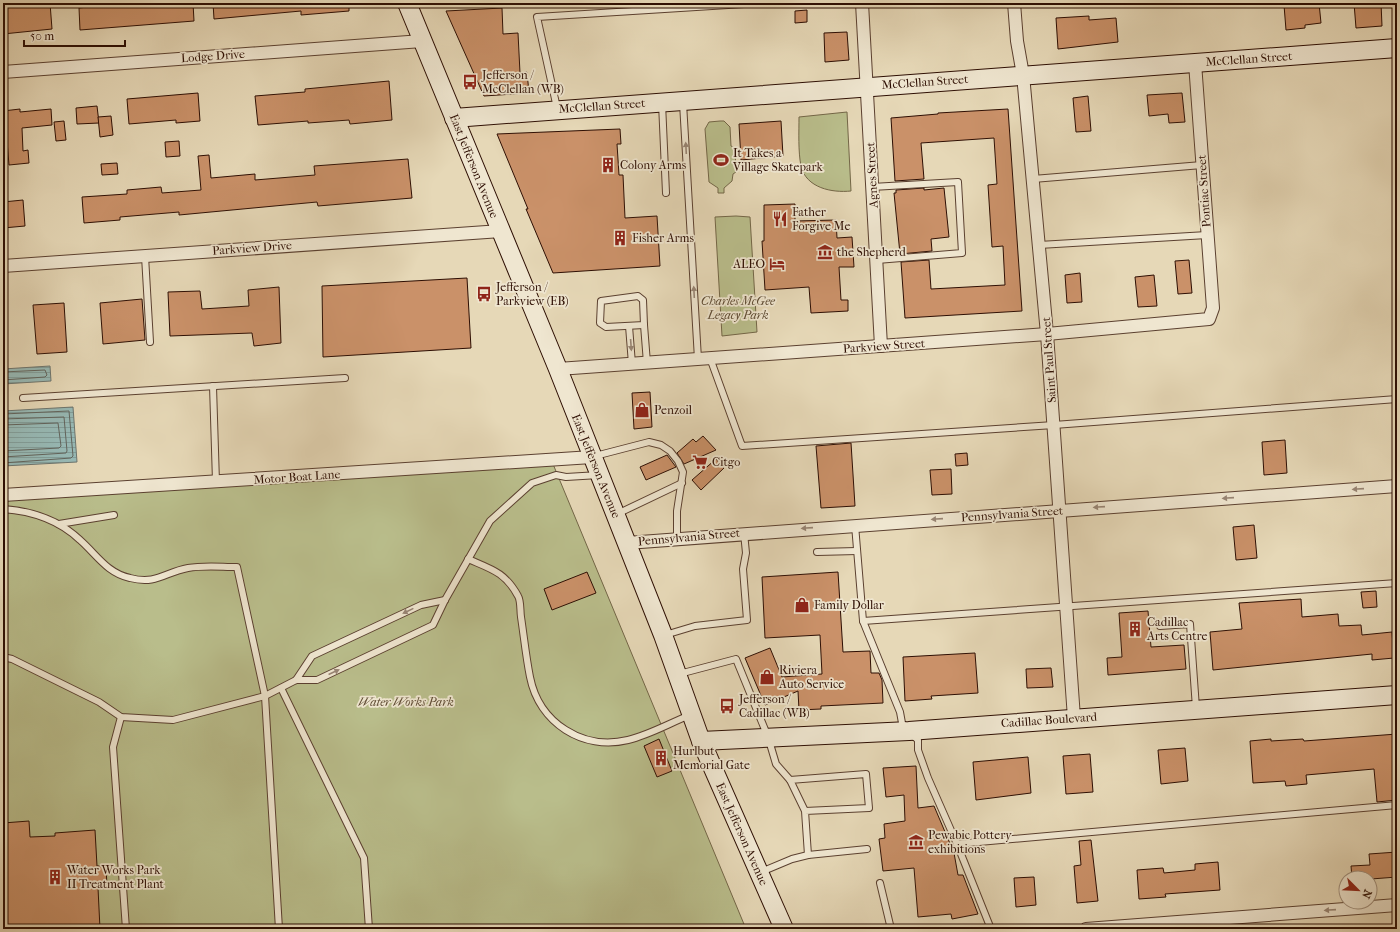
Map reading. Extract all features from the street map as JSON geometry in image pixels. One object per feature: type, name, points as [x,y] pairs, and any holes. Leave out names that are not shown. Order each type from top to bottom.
[{"type":"street","name":"East Jefferson Avenue","points":[[407,3],[558,369],[663,635],[701,741],[784,929]]},
{"type":"street","name":"Agnes Street","points":[[862,3],[881,346]]},
{"type":"street","name":"Saint Paul Street","points":[[1014,3],[1017,41],[1024,75],[1047,334],[1074,718]]},
{"type":"street","name":"Lodge Drive","points":[[3,72],[422,41]]},
{"type":"street","name":"McClellan Street","points":[[454,118],[867,86],[1397,48]]},
{"type":"street","name":"Pontiac Street","points":[[1195,63],[1213,308],[1209,319]]},
{"type":"street","name":"Parkview Drive","points":[[3,266],[501,231]]},
{"type":"street","name":"Parkview Street","points":[[558,369],[1047,334],[1209,319]]},
{"type":"street","name":"Motor Boat Lane","points":[[3,495],[592,458]]},
{"type":"street","name":"Pennsylvania Street","points":[[627,543],[744,533],[1397,486]]},
{"type":"street","name":"Cadillac Boulevard","points":[[701,741],[909,731],[1397,695]]},
{"type":"street","points":[[1086,929],[1397,905]]},
{"type":"lane","points":[[557,110],[537,17],[760,3]]},
{"type":"lane","points":[[683,100],[704,359],[742,446],[1054,425],[1397,399]]},
{"type":"lane","points":[[662,102],[666,194]]},
{"type":"lane","points":[[1033,179],[1202,165]]},
{"type":"lane","points":[[872,187],[958,182],[962,253],[877,260]]},
{"type":"lane","points":[[1039,245],[1207,235]]},
{"type":"lane","points":[[146,256],[150,342]]},
{"type":"lane","points":[[644,325],[606,328],[602,326],[600,323],[601,301],[641,297],[643,300],[647,363]]},
{"type":"lane","points":[[629,326],[632,364]]},
{"type":"lane","points":[[23,398],[345,378]]},
{"type":"lane","points":[[213,386],[216,482]]},
{"type":"lane","points":[[592,458],[639,443],[649,442],[661,445],[670,451],[678,461],[683,472],[677,511],[677,538]]},
{"type":"lane","points":[[3,657],[12,659],[99,702],[121,717],[172,720],[265,696],[296,680],[317,680],[433,625],[445,600],[490,521],[532,483],[556,475],[566,477],[600,475]]},
{"type":"lane","points":[[616,515],[682,483]]},
{"type":"lane","points":[[3,509],[31,512],[59,524],[80,540],[107,568],[130,578],[153,580],[194,567],[237,566],[265,696],[279,929]]},
{"type":"lane","points":[[59,524],[114,515]]},
{"type":"lane","points":[[854,525],[863,621],[900,712],[902,724],[918,740],[918,750],[928,778],[957,844],[991,929]]},
{"type":"lane","points":[[663,635],[695,626],[747,620],[743,569],[746,553],[744,533]]},
{"type":"lane","points":[[817,552],[857,551]]},
{"type":"lane","points":[[468,559],[503,575],[519,597],[530,678],[534,692],[546,714],[564,730],[588,740],[613,743],[630,740],[692,714]]},
{"type":"lane","points":[[863,621],[1066,605],[1397,583]]},
{"type":"lane","points":[[296,680],[312,656],[421,605],[445,600]]},
{"type":"lane","points":[[1160,626],[1190,624],[1196,709]]},
{"type":"lane","points":[[677,674],[736,659],[768,737],[776,764],[790,780],[805,811],[808,855]]},
{"type":"lane","points":[[281,688],[364,858],[369,929]]},
{"type":"lane","points":[[121,717],[113,747],[126,929]]},
{"type":"lane","points":[[790,780],[866,774],[869,808],[805,811]]},
{"type":"lane","points":[[957,844],[1397,805]]},
{"type":"lane","points":[[759,873],[792,859],[808,855],[867,849]]},
{"type":"lane","points":[[880,883],[891,929]]},
{"type":"green space","points":[[847,112],[851,191],[836,191],[821,188],[808,179],[801,166],[799,154],[799,117]]},
{"type":"green space","name":"It Takes a Village Skatepark","points":[[724,121],[730,127],[731,146],[735,148],[736,172],[733,174],[732,181],[724,188],[724,193],[718,193],[718,188],[709,182],[705,129],[709,122]]},
{"type":"green space","name":"Charles McGee Legacy Park","points":[[715,217],[750,217],[757,332],[722,336]]},
{"type":"green space","name":"Water Works Park","points":[[553,464],[746,929],[3,929],[3,501]]},
{"type":"water","points":[[50,366],[51,381],[3,384],[3,369]]},
{"type":"water","points":[[73,407],[77,462],[3,466],[3,411]]},
{"type":"building","points":[[3,3],[50,3],[52,29],[3,34]]},
{"type":"building","points":[[124,3],[193,3],[194,21],[80,30],[79,8]]},
{"type":"building","points":[[213,3],[349,3],[349,11],[301,15],[301,11],[214,19]]},
{"type":"building","points":[[1319,3],[1321,23],[1305,25],[1305,28],[1286,30],[1284,5]]},
{"type":"building","points":[[1354,3],[1381,3],[1382,26],[1356,28]]},
{"type":"building","points":[[502,8],[503,34],[518,33],[520,73],[527,72],[529,93],[484,96],[446,11]]},
{"type":"building","points":[[807,10],[807,22],[795,23],[795,11]]},
{"type":"building","points":[[1089,16],[1089,20],[1116,18],[1118,42],[1058,49],[1056,18]]},
{"type":"building","points":[[847,32],[849,60],[825,62],[824,33]]},
{"type":"building","points":[[389,81],[392,120],[350,124],[349,120],[308,123],[308,121],[258,125],[255,96],[305,92],[305,89]]},
{"type":"building","points":[[198,93],[200,121],[176,123],[176,120],[129,124],[127,99]]},
{"type":"building","points":[[1182,93],[1185,122],[1169,123],[1168,114],[1149,116],[1147,95]]},
{"type":"building","points":[[1088,96],[1091,131],[1076,132],[1073,98]]},
{"type":"building","points":[[97,106],[99,123],[77,124],[76,108]]},
{"type":"building","points":[[20,109],[20,112],[51,109],[52,125],[22,128],[23,151],[28,150],[29,163],[9,165],[7,141],[3,141],[3,111]]},
{"type":"building","points":[[1008,109],[1022,311],[905,318],[901,262],[929,260],[931,289],[1005,285],[1003,246],[992,247],[988,185],[997,184],[994,138],[921,143],[924,179],[895,181],[891,118],[938,113]]},
{"type":"building","points":[[111,116],[113,135],[100,137],[98,117]]},
{"type":"building","points":[[64,121],[66,140],[56,141],[54,122]]},
{"type":"building","points":[[781,121],[783,156],[741,160],[739,124]]},
{"type":"building","points":[[620,129],[621,144],[617,144],[619,175],[623,175],[625,218],[657,216],[660,266],[553,273],[497,134]]},
{"type":"building","points":[[179,141],[180,156],[166,157],[165,142]]},
{"type":"building","points":[[209,155],[211,178],[255,174],[255,180],[315,175],[314,166],[408,159],[412,198],[318,206],[317,202],[179,215],[179,212],[120,217],[120,220],[84,223],[82,197],[127,194],[127,190],[161,187],[162,193],[201,190],[198,156]]},
{"type":"building","points":[[117,163],[118,174],[102,175],[101,164]]},
{"type":"building","points":[[924,188],[924,190],[944,188],[949,237],[931,239],[932,251],[900,254],[894,193],[896,193],[896,190]]},
{"type":"building","points":[[23,200],[25,226],[3,228],[3,202]]},
{"type":"building","points":[[795,204],[795,221],[836,220],[837,238],[852,237],[854,267],[839,267],[841,300],[848,300],[848,311],[811,313],[809,287],[765,290],[762,241],[764,241],[764,205]]},
{"type":"building","points":[[1189,260],[1192,293],[1178,294],[1175,261]]},
{"type":"building","points":[[1080,273],[1082,302],[1067,303],[1065,275]]},
{"type":"building","points":[[1154,275],[1157,306],[1138,307],[1135,277]]},
{"type":"building","points":[[467,278],[471,348],[323,357],[322,286]]},
{"type":"building","points":[[279,287],[281,343],[254,346],[252,333],[170,336],[168,292],[200,291],[202,309],[249,306],[248,290]]},
{"type":"building","points":[[142,299],[145,340],[103,344],[100,303]]},
{"type":"building","points":[[64,303],[67,352],[37,354],[33,305]]},
{"type":"building","name":"Penzoil","points":[[650,392],[652,427],[634,429],[632,393]]},
{"type":"building","points":[[703,436],[716,450],[684,464],[677,453],[693,439],[696,442]]},
{"type":"building","points":[[1285,440],[1287,473],[1264,475],[1262,442]]},
{"type":"building","points":[[851,443],[855,506],[821,508],[816,446]]},
{"type":"building","points":[[967,453],[968,465],[956,466],[955,454]]},
{"type":"building","points":[[667,455],[676,467],[646,480],[640,467]]},
{"type":"building","points":[[716,459],[724,468],[701,490],[692,480]]},
{"type":"building","points":[[951,469],[952,494],[932,495],[930,470]]},
{"type":"building","points":[[1254,525],[1257,558],[1236,560],[1233,527]]},
{"type":"building","points":[[587,572],[596,593],[552,610],[544,589]]},
{"type":"building","points":[[838,572],[843,652],[870,651],[871,673],[879,673],[882,680],[883,703],[821,706],[821,709],[799,710],[798,691],[765,705],[745,658],[770,648],[782,677],[822,674],[820,635],[765,638],[762,577]]},
{"type":"building","points":[[1376,591],[1377,607],[1363,608],[1361,592]]},
{"type":"building","points":[[1301,599],[1302,617],[1338,614],[1339,626],[1361,625],[1362,635],[1392,632],[1394,658],[1372,660],[1372,654],[1213,670],[1210,632],[1242,629],[1239,603]]},
{"type":"building","name":"Cadillac Arts Centre","points":[[1148,611],[1151,647],[1184,645],[1186,669],[1108,675],[1107,658],[1122,657],[1119,613]]},
{"type":"building","points":[[975,653],[978,693],[931,696],[932,699],[905,701],[903,657]]},
{"type":"building","points":[[1051,668],[1053,687],[1027,688],[1026,669]]},
{"type":"building","points":[[1397,734],[1397,800],[1377,802],[1374,769],[1306,775],[1307,784],[1286,786],[1285,781],[1253,783],[1250,741],[1271,739],[1271,741],[1303,739],[1304,741]]},
{"type":"building","name":"Hurlbut Memorial Gate","points":[[659,739],[672,771],[657,777],[644,746]]},
{"type":"building","points":[[1185,748],[1188,781],[1161,784],[1158,750]]},
{"type":"building","points":[[1090,754],[1093,792],[1066,794],[1063,756]]},
{"type":"building","points":[[1028,757],[1031,793],[976,800],[973,762]]},
{"type":"building","points":[[916,766],[918,808],[934,806],[954,853],[958,875],[963,875],[978,914],[952,919],[951,914],[918,917],[914,868],[883,871],[879,839],[885,838],[884,824],[905,821],[904,795],[886,797],[883,768]]},
{"type":"building","name":"Water Works Park II Treatment Plant","points":[[29,821],[30,837],[55,836],[55,833],[95,830],[97,866],[106,866],[107,887],[98,888],[100,929],[3,929],[3,823]]},
{"type":"building","points":[[1091,840],[1098,901],[1077,903],[1074,866],[1081,865],[1079,841]]},
{"type":"building","points":[[1397,852],[1397,877],[1378,878],[1378,870],[1351,870],[1351,866],[1370,865],[1369,854]]},
{"type":"building","points":[[1218,862],[1220,890],[1165,894],[1166,897],[1139,899],[1137,870],[1163,868],[1164,873],[1195,870],[1195,864]]},
{"type":"building","points":[[1034,877],[1036,905],[1016,907],[1014,878]]},
{"type":"place","name":"Jefferson / McClellan (WB)","points":[[470,82]]},
{"type":"place","name":"It Takes a Village Skatepark","points":[[721,160]]},
{"type":"place","name":"Colony Arms","points":[[608,165]]},
{"type":"place","name":"Father Forgive Me","points":[[780,219]]},
{"type":"place","name":"Fisher Arms","points":[[620,238]]},
{"type":"place","name":"the Shepherd","points":[[825,252]]},
{"type":"place","name":"ALEO","points":[[777,264]]},
{"type":"place","name":"Jefferson / Parkview (EB)","points":[[484,294]]},
{"type":"place","name":"Penzoil","points":[[642,410]]},
{"type":"place","name":"Citgo","points":[[700,462]]},
{"type":"place","name":"Family Dollar","points":[[802,605]]},
{"type":"place","name":"Cadillac Arts Centre","points":[[1135,629]]},
{"type":"place","name":"Riviera Auto Service","points":[[767,677]]},
{"type":"place","name":"Jefferson / Cadillac (WB)","points":[[727,706]]},
{"type":"place","name":"Hurlbut Memorial Gate","points":[[661,758]]},
{"type":"place","name":"Pewabic Pottery exhibitions","points":[[916,842]]},
{"type":"place","name":"Water Works Park II Treatment Plant","points":[[55,877]]}]
